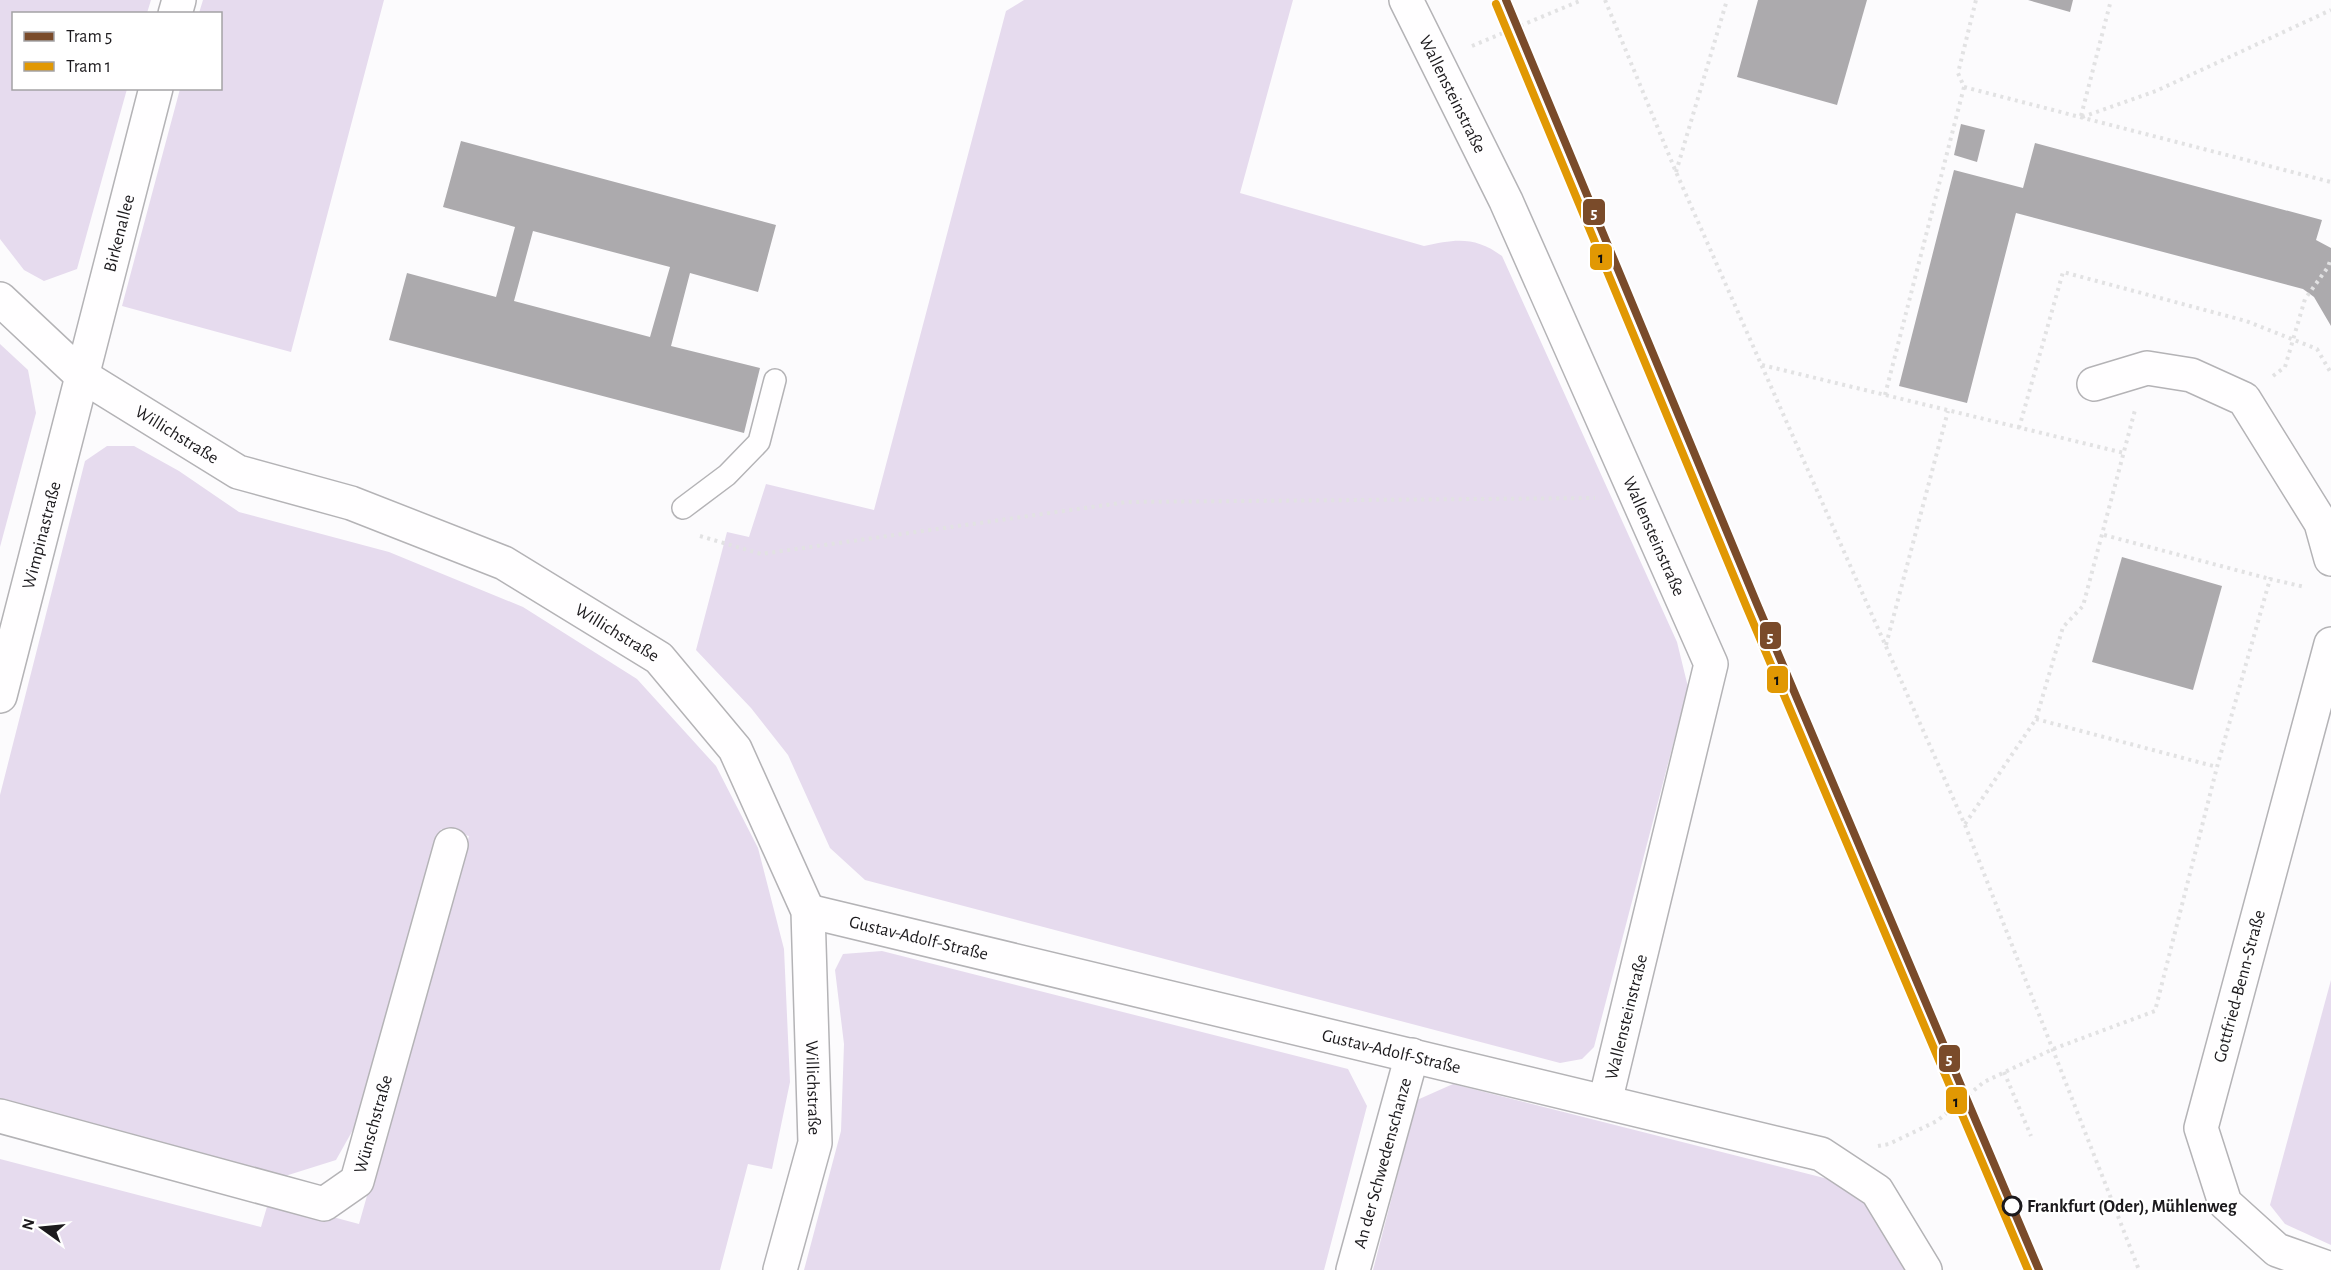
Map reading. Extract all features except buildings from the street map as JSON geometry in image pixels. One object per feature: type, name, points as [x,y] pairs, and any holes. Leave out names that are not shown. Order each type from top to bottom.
[{"type":"street","name":"Wallensteinstraße","points":[[1406,0],[1506,201],[1711,664],[1605,1102]]},
{"type":"street","name":"Birkenallee","points":[[81,375],[155,90]]},
{"type":"street","name":"Willichstraße","points":[[0,299],[81,375],[238,472],[351,503],[504,563],[659,658],[735,749],[808,911],[815,1143],[780,1270]]},
{"type":"street","points":[[2094,384],[2147,368],[2191,375],[2244,399],[2321,523],[2331,559]]},
{"type":"street","name":"Wimpinastraße","points":[[0,696],[81,375]]},
{"type":"street","name":"Gottfried-Benn-Straße","points":[[2331,644],[2201,1128],[2225,1203],[2277,1250],[2331,1269]]},
{"type":"street","name":"Wünschstraße","points":[[0,1116],[324,1204],[357,1181],[451,845]]},
{"type":"street","name":"Gustav-Adolf-Straße","points":[[808,911],[1821,1154],[1877,1191],[1925,1270]]},
{"type":"street","name":"An der Schwedenschanze","points":[[1353,1270],[1412,1055]]},
{"type":"lane","points":[[683,508],[728,475],[759,442],[776,380]]},
{"type":"path","points":[[1437,63],[1518,25],[1582,0]]},
{"type":"path","points":[[1605,0],[1676,172],[1965,825],[2139,1270]]},
{"type":"path","points":[[1676,172],[1727,0]]},
{"type":"path","points":[[1885,395],[1964,87],[1958,73],[1976,0]]},
{"type":"path","points":[[2081,117],[2111,0]]},
{"type":"path","points":[[2081,117],[2156,91],[2331,10]]},
{"type":"path","points":[[1964,87],[2331,182]]},
{"type":"path","points":[[2244,399],[2285,367],[2305,300],[2330,266],[2331,258]]},
{"type":"path","points":[[2019,428],[2063,272],[2246,321],[2317,349],[2331,372]]},
{"type":"path","points":[[1762,365],[2124,453]]},
{"type":"path","points":[[1965,825],[2036,719],[2063,627],[2084,606],[2147,368]]},
{"type":"path","points":[[1886,646],[1948,411]]},
{"type":"path","points":[[694,535],[761,554],[1127,502],[1638,497]]},
{"type":"path","points":[[2104,536],[2311,589]]},
{"type":"path","points":[[1821,1154],[1889,1144],[1937,1121],[1984,1082],[2004,1072],[2053,1049],[2155,1011],[2217,767],[2270,579]]},
{"type":"path","points":[[2036,719],[2217,767]]},
{"type":"path","points":[[2004,1072],[2031,1136]]},
{"type":"shaded area","points":[[0,0],[151,0],[147,12],[12,12],[12,90],[127,90],[77,269],[44,281],[24,270],[0,239]]},
{"type":"shaded area","points":[[203,0],[384,0],[291,352],[122,306],[180,90],[222,90],[222,12],[199,12]]},
{"type":"shaded area","points":[[1024,0],[1293,0],[1240,193],[1424,246],[1455,241],[1474,242],[1502,256],[1677,642],[1688,687],[1594,1047],[1582,1059],[1560,1063],[865,880],[830,848],[788,755],[751,708],[696,650],[727,532],[749,537],[766,484],[874,510],[1006,11]]},
{"type":"shaded area","points":[[0,344],[28,370],[36,413],[0,547]]},
{"type":"shaded area","points":[[107,446],[134,446],[179,471],[239,512],[389,552],[523,607],[637,679],[716,766],[758,848],[784,949],[790,1082],[772,1169],[748,1164],[720,1270],[0,1270],[0,1159],[261,1227],[269,1200],[359,1224],[469,836],[441,829],[354,1128],[336,1160],[282,1177],[0,1100],[0,795],[85,461]]},
{"type":"shaded area","points":[[882,951],[1348,1069],[1367,1106],[1324,1270],[804,1270],[841,1131],[844,1044],[835,970],[843,954]]},
{"type":"shaded area","points":[[2331,980],[2331,1245],[2285,1224],[2270,1205]]},
{"type":"shaded area","points":[[1453,1084],[1840,1182],[1864,1199],[1907,1270],[1373,1270],[1417,1100]]},
{"type":"tram line","name":"5","points":[[1506,0],[1757,604],[2039,1270]]},
{"type":"tram line","name":"1","points":[[1496,4],[1747,608],[2028,1270]]},
{"type":"place","name":"Frankfurt (Oder), Mühlenweg","points":[[2012,1206]]}]
